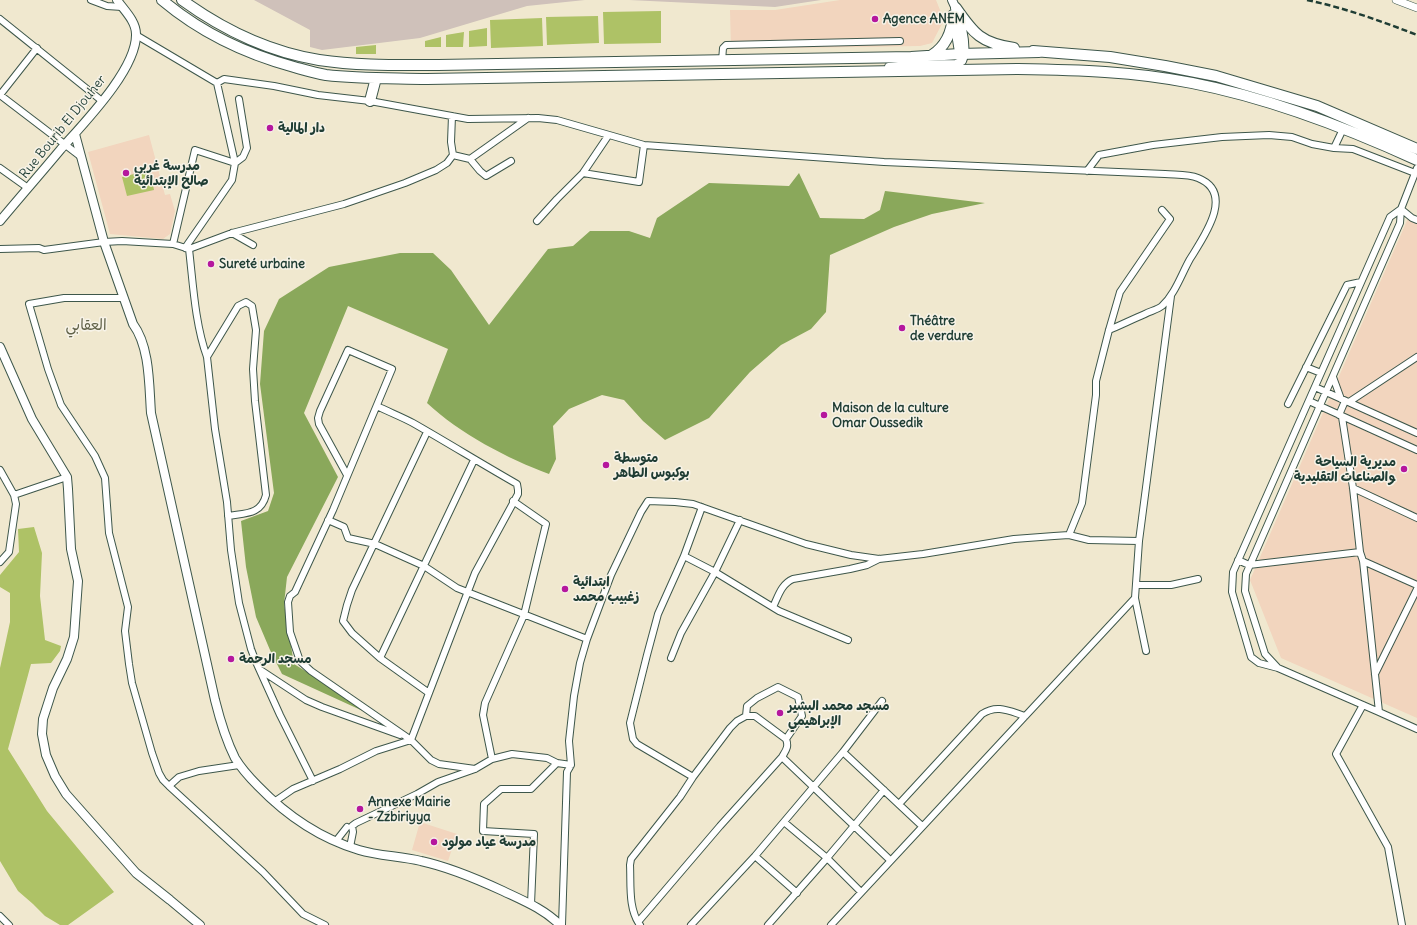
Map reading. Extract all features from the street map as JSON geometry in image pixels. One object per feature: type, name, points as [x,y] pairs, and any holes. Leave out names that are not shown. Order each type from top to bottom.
[{"type":"highway","points":[[162,0],[204,30],[235,46],[265,58],[326,75],[435,79],[971,69],[1054,69],[1134,74],[1191,82],[1258,99],[1319,119],[1417,160]]},
{"type":"highway","points":[[182,0],[217,22],[264,45],[303,57],[340,63],[372,65],[904,57],[932,55],[962,56],[1039,52]]},
{"type":"highway","points":[[932,55],[943,46],[948,38],[951,29],[954,7]]},
{"type":"highway","points":[[954,7],[974,31],[989,43],[1039,52],[1110,58],[1165,66],[1216,76],[1316,106],[1417,149]]},
{"type":"highway","points":[[370,101],[376,78]]},
{"type":"main road","points":[[947,0],[954,7],[962,56],[971,69]]},
{"type":"main road","points":[[120,3],[134,23],[136,35]]},
{"type":"main road","name":"Rue Bourib El Djouher","points":[[0,221],[75,134],[114,85],[129,59],[134,47],[136,35]]},
{"type":"main road","points":[[858,71],[908,65],[956,64],[962,56]]},
{"type":"main road","points":[[75,134],[104,242],[133,324],[139,333],[142,343],[148,379],[151,413],[215,700],[227,739],[239,765],[274,802],[301,824],[350,847],[383,855],[422,861],[488,884],[531,904],[561,925]]},
{"type":"main road","points":[[0,347],[32,419],[67,477],[70,549],[78,581],[74,637],[67,660],[53,688],[43,719],[43,740],[46,755],[66,794],[136,873],[200,925]]},
{"type":"street","points":[[91,0],[107,6],[120,3]]},
{"type":"street","points":[[1396,0],[1417,8]]},
{"type":"street","points":[[0,18],[102,101]]},
{"type":"street","points":[[136,35],[217,83],[235,163],[232,180],[187,248],[203,346],[207,357],[215,429],[239,603],[251,649],[280,715],[313,781]]},
{"type":"street","points":[[722,60],[723,48],[726,45],[900,41]]},
{"type":"street","points":[[37,48],[0,95],[80,156]]},
{"type":"street","points":[[217,83],[224,79],[274,86],[318,95],[370,101],[468,119],[528,118],[557,120],[608,136],[644,145],[884,162],[1165,174],[1192,177],[1205,182],[1214,192],[1216,200],[1215,208],[1210,224],[1171,296],[1160,307],[1109,330]]},
{"type":"street","points":[[235,163],[243,156],[247,148],[239,98]]},
{"type":"street","points":[[0,249],[39,248],[44,250],[122,241],[172,244],[187,248],[232,233],[344,204],[405,183],[436,170],[447,163],[453,155],[451,142],[452,116]]},
{"type":"street","points":[[470,159],[528,118]]},
{"type":"street","points":[[1334,148],[1344,129]]},
{"type":"street","points":[[1087,171],[1099,155],[1153,145],[1222,137],[1281,135],[1312,144],[1334,148],[1353,149],[1397,166],[1416,170],[1401,209],[1400,223],[1246,574],[1245,591],[1265,654],[1278,668]]},
{"type":"street","points":[[537,221],[583,173],[608,136]]},
{"type":"street","points":[[583,173],[639,182],[644,145]]},
{"type":"street","points":[[172,244],[195,150],[235,163]]},
{"type":"street","points":[[1397,166],[1401,153]]},
{"type":"street","points":[[453,155],[470,159],[486,176],[511,161]]},
{"type":"street","points":[[0,168],[28,188]]},
{"type":"street","points":[[1401,209],[1417,220]]},
{"type":"street","points":[[1401,209],[1390,217],[1308,401],[1233,572],[1232,592],[1251,657],[1258,663],[1278,668],[1417,729]]},
{"type":"street","points":[[1069,535],[1082,503],[1096,394],[1096,381],[1109,330],[1120,292],[1170,219],[1162,210]]},
{"type":"street","points":[[232,233],[253,245]]},
{"type":"street","points":[[1288,404],[1347,285],[1361,282]]},
{"type":"street","points":[[1146,651],[1135,598],[1139,541],[1171,296]]},
{"type":"street","points":[[124,298],[64,298],[29,304],[48,369],[61,406],[95,456],[105,478],[109,533],[128,607],[125,631],[132,683],[152,753],[159,773],[169,786],[263,872],[303,914],[325,925]]},
{"type":"street","points":[[207,357],[238,306],[246,302],[250,304],[252,306],[256,330],[253,369],[255,401],[266,495],[263,505],[256,510],[228,516]]},
{"type":"street","points":[[347,475],[319,424],[318,414],[348,350],[392,369],[347,475],[347,479],[295,592],[290,596],[288,602],[290,632],[300,661],[311,671],[411,740],[431,760],[439,764],[475,769]]},
{"type":"street","points":[[1345,401],[1417,357]]},
{"type":"street","points":[[1306,367],[1321,373]]},
{"type":"street","points":[[1333,377],[1345,401],[1341,416],[1353,488],[1360,552],[1363,561],[1379,712]]},
{"type":"street","points":[[1315,387],[1417,433]]},
{"type":"street","points":[[1308,401],[1417,450]]},
{"type":"street","points":[[377,406],[413,423],[450,444],[474,460],[517,484],[518,490],[518,494],[478,567],[467,592],[411,740]]},
{"type":"street","points":[[427,432],[352,590],[343,621],[352,633],[380,658],[429,693]]},
{"type":"street","points":[[380,658],[474,460]]},
{"type":"street","points":[[0,470],[14,495],[16,509],[9,552],[0,562]]},
{"type":"street","points":[[14,495],[67,477]]},
{"type":"street","points":[[1353,488],[1417,518]]},
{"type":"street","points":[[492,758],[484,715],[485,703],[524,615],[546,524],[513,501]]},
{"type":"street","points":[[561,925],[567,772],[571,765],[569,741],[578,669],[587,638],[611,575],[641,512],[648,501],[680,502],[702,507],[806,544],[851,555],[879,558],[923,554],[1014,539],[1069,535],[1089,540],[1139,541]]},
{"type":"street","points":[[693,777],[637,744],[632,739],[630,723],[658,614],[684,556],[702,507]]},
{"type":"street","points":[[328,520],[344,527],[348,538],[375,544],[424,566],[457,588],[587,638]]},
{"type":"street","points":[[672,658],[681,633],[715,572],[740,520]]},
{"type":"street","points":[[1238,560],[1249,565],[1360,552]]},
{"type":"street","points":[[684,556],[715,572],[773,607],[848,640]]},
{"type":"street","points":[[773,607],[783,586],[793,579],[867,565],[879,558]]},
{"type":"street","points":[[1363,561],[1417,585]]},
{"type":"street","points":[[1136,585],[1171,585],[1198,579]]},
{"type":"street","points":[[1375,674],[1417,589]]},
{"type":"street","points":[[831,925],[860,892],[1135,598]]},
{"type":"street","points":[[261,671],[306,700],[351,718],[378,726],[411,740]]},
{"type":"street","points":[[746,716],[747,706],[756,698],[778,687],[798,697],[802,716],[786,739]]},
{"type":"street","points":[[691,925],[755,856],[784,822],[843,752],[882,701]]},
{"type":"street","points":[[1363,705],[1336,754],[1388,847],[1402,925]]},
{"type":"street","points":[[639,924],[720,826],[782,757],[788,748],[786,739],[755,716],[747,706]]},
{"type":"street","points":[[899,804],[982,714],[989,710],[998,708],[1025,716]]},
{"type":"street","points":[[639,924],[632,902],[631,859],[680,797],[693,777],[730,728],[737,721],[746,716],[755,716]]},
{"type":"street","points":[[274,802],[293,789],[376,751],[411,740]]},
{"type":"street","points":[[843,752],[922,826]]},
{"type":"street","points":[[350,847],[353,832],[352,826],[356,823],[417,794],[438,782],[475,769],[492,758],[512,754],[547,758],[557,763],[571,765]]},
{"type":"street","points":[[782,757],[890,860]]},
{"type":"street","points":[[531,904],[534,834],[483,831],[484,804],[501,789],[531,789],[557,763]]},
{"type":"street","points":[[169,786],[179,778],[199,771],[239,765]]},
{"type":"street","points":[[768,925],[828,858],[884,790]]},
{"type":"street","points":[[784,822],[828,858],[860,892]]},
{"type":"street","points":[[336,841],[347,827]]},
{"type":"street","points":[[755,856],[797,893]]},
{"type":"street","points":[[0,916],[9,925]]},
{"type":"shaded area","points":[[254,0],[585,0],[527,6],[420,38],[322,50],[310,47],[310,30]]},
{"type":"shaded area","points":[[629,0],[821,0],[775,7]]},
{"type":"shaded area","points":[[840,0],[936,0],[944,20],[932,43],[920,46],[731,49],[730,10],[775,10]]},
{"type":"shaded area","name":"مدرسة غربي صالح الإبتدائية","points":[[149,135],[165,195],[170,194],[175,211],[170,234],[163,239],[110,234],[88,152]]},
{"type":"shaded area","points":[[1409,216],[1417,220],[1417,718],[1281,658],[1250,580]]},
{"type":"shaded area","name":"مدرسة عياد مولود","points":[[420,822],[457,834],[448,861],[412,850]]},
{"type":"green space","points":[[661,11],[661,43],[604,44],[603,12]]},
{"type":"green space","points":[[598,16],[599,43],[547,45],[546,17]]},
{"type":"green space","points":[[542,18],[543,46],[491,48],[490,20]]},
{"type":"green space","points":[[487,28],[487,46],[469,47],[469,31]]},
{"type":"green space","points":[[464,32],[463,47],[446,47],[446,35]]},
{"type":"green space","points":[[441,37],[441,47],[425,47],[425,41]]},
{"type":"green space","points":[[376,45],[376,54],[356,54],[356,47]]},
{"type":"green space","points":[[150,170],[154,190],[127,196],[122,177]]},
{"type":"green space","points":[[799,173],[820,218],[864,219],[880,210],[885,191],[985,203],[932,214],[894,227],[830,255],[826,312],[811,329],[781,345],[750,372],[709,418],[665,440],[643,421],[624,400],[602,395],[569,409],[553,426],[556,459],[549,474],[533,468],[501,453],[469,435],[427,403],[448,349],[348,306],[304,413],[338,477],[287,577],[284,604],[294,664],[363,711],[282,674],[256,617],[246,567],[241,521],[268,511],[274,493],[260,384],[264,331],[279,299],[329,267],[400,253],[433,253],[451,270],[489,325],[548,249],[573,246],[590,231],[629,231],[650,238],[657,218],[709,183],[789,186]]},
{"type":"green space","points":[[34,527],[42,553],[40,596],[45,640],[61,646],[60,651],[51,663],[31,664],[8,749],[47,811],[114,892],[68,925],[60,925],[45,916],[18,891],[0,861],[0,668],[10,622],[10,593],[0,587],[0,575],[19,552],[18,529]]},
{"type":"railway","points":[[1307,0],[1363,15],[1417,35]]},
{"type":"place","name":"Agence ANEM","points":[[875,19]]},
{"type":"place","name":"دار المالية","points":[[270,128]]},
{"type":"place","name":"مدرسة غربي صالح الإبتدائية","points":[[126,173]]},
{"type":"place","name":"Sureté urbaine","points":[[211,264]]},
{"type":"place","name":"Théâtre de verdure","points":[[902,328]]},
{"type":"place","name":"Maison de la culture Omar Oussedik","points":[[824,415]]},
{"type":"place","name":"متوسطة بوكبوس الطاهر","points":[[606,465]]},
{"type":"place","name":"مديرية السياحة والصناعات التقليدية","points":[[1404,469]]},
{"type":"place","name":"ابتدائية زغبيب محمد","points":[[565,589]]},
{"type":"place","name":"مسجد الرحمة","points":[[231,659]]},
{"type":"place","name":"مسجد محمد البشير الإبراهيمي","points":[[780,713]]},
{"type":"place","name":"Annexe Mairie - Zzbiriyya","points":[[360,809]]},
{"type":"place","name":"مدرسة عياد مولود","points":[[434,842]]},
{"type":"district","name":"العقابي","points":[[86,326]]}]
